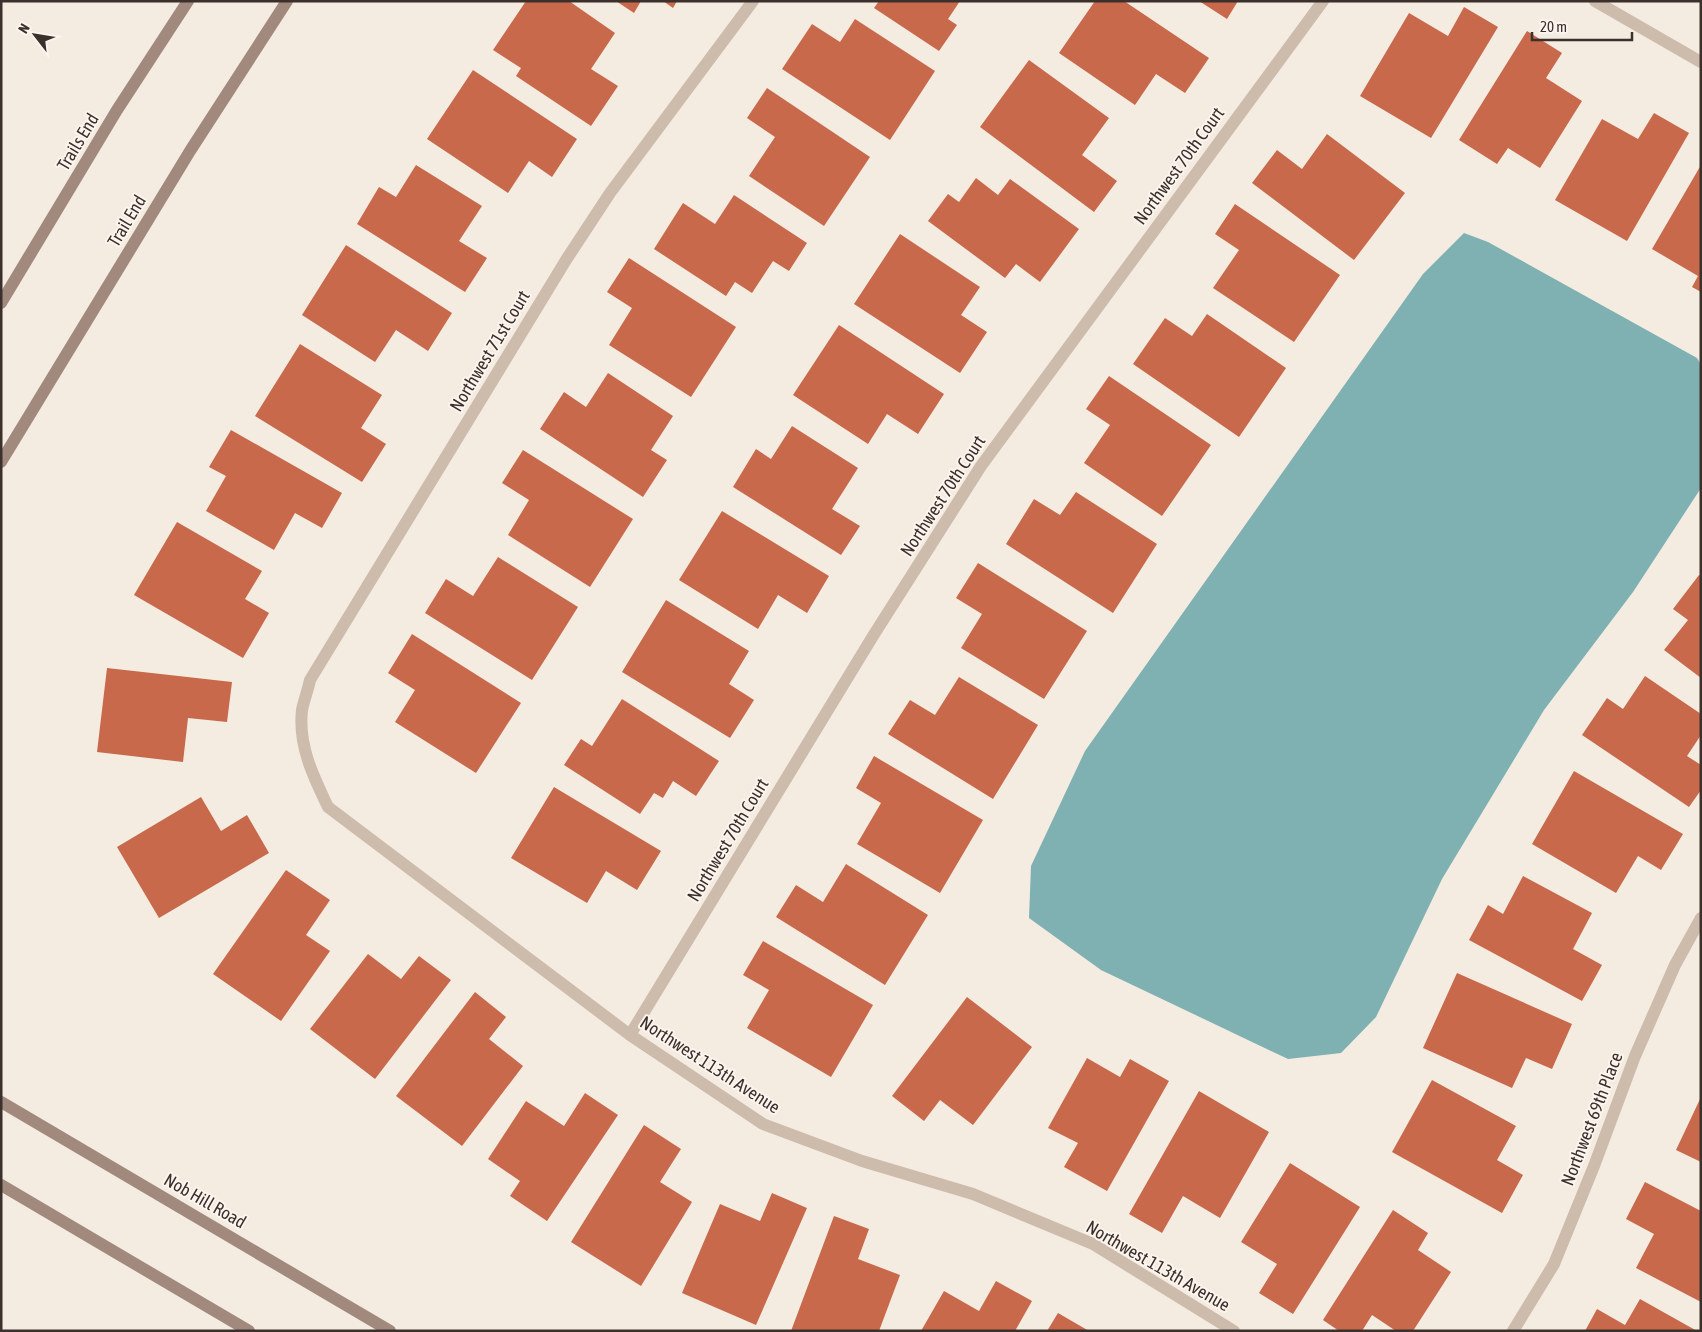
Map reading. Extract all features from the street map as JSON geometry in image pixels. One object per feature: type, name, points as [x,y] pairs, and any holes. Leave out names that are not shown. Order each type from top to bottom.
[{"type":"street","name":"Trails End","points":[[1,303],[118,110],[188,1]]},
{"type":"street","name":"Trail End","points":[[1,462],[190,150],[287,1]]},
{"type":"street","name":"Northwest 71st Court","points":[[302,741],[302,710],[310,680],[540,302],[610,193],[753,1]]},
{"type":"street","name":"Northwest 70th Court","points":[[630,1035],[873,636],[981,466],[1323,1]]},
{"type":"street","points":[[1595,1],[1701,62]]},
{"type":"street","name":"Northwest 113th Avenue","points":[[302,741],[312,772],[328,806],[630,1035],[763,1124],[862,1161],[973,1194],[1092,1244],[1234,1331]]},
{"type":"street","name":"Northwest 69th Place","points":[[1513,1331],[1554,1264],[1594,1166],[1635,1056],[1675,965],[1701,918]]},
{"type":"street","name":"Nob Hill Road","points":[[1,1102],[390,1331]]},
{"type":"street","points":[[1,1185],[249,1331]]},
{"type":"water","points":[[1464,233],[1488,242],[1697,358],[1701,365],[1701,488],[1633,592],[1544,710],[1442,879],[1376,1017],[1341,1053],[1288,1059],[1101,970],[1029,918],[1031,866],[1085,751],[1423,274]]},
{"type":"building","points":[[526,1],[569,1],[615,33],[591,69],[618,86],[591,126],[516,76],[521,68],[493,50]]},
{"type":"building","points":[[616,1],[641,1],[634,13]]},
{"type":"building","points":[[663,1],[677,1],[673,8]]},
{"type":"building","points":[[879,1],[960,1],[948,19],[957,25],[939,51],[874,8]]},
{"type":"building","points":[[1095,1],[1124,1],[1209,58],[1185,93],[1156,74],[1135,105],[1059,53]]},
{"type":"building","points":[[1199,1],[1238,1],[1227,19]]},
{"type":"building","points":[[1464,7],[1498,27],[1431,138],[1360,96],[1409,13],[1448,36]]},
{"type":"building","points":[[855,19],[935,71],[890,140],[782,69],[812,24],[840,42]]},
{"type":"building","points":[[1527,31],[1562,53],[1546,78],[1582,101],[1540,168],[1508,148],[1497,164],[1459,140]]},
{"type":"building","points":[[1029,60],[1109,118],[1082,155],[1117,181],[1094,212],[980,127]]},
{"type":"building","points":[[473,70],[577,139],[552,177],[529,161],[508,193],[427,139]]},
{"type":"building","points":[[767,88],[870,157],[824,226],[749,176],[775,137],[747,118]]},
{"type":"building","points":[[1654,113],[1689,133],[1627,241],[1555,200],[1602,119],[1638,139]]},
{"type":"building","points":[[1327,134],[1405,193],[1354,260],[1252,183],[1277,150],[1302,169]]},
{"type":"building","points":[[416,165],[482,206],[459,241],[487,258],[465,292],[357,224],[379,187],[396,197]]},
{"type":"building","points":[[1701,165],[1701,292],[1692,287],[1698,276],[1652,249]]},
{"type":"building","points":[[976,178],[998,195],[1010,179],[1079,229],[1040,282],[1016,264],[1005,278],[928,221],[948,194],[959,202]]},
{"type":"building","points":[[734,195],[807,243],[789,271],[773,261],[752,293],[735,282],[726,296],[654,249],[683,203],[715,224]]},
{"type":"building","points":[[1235,204],[1340,275],[1294,342],[1213,288],[1239,250],[1215,234]]},
{"type":"building","points":[[900,234],[980,287],[961,315],[987,332],[960,373],[854,304]]},
{"type":"building","points":[[346,245],[452,313],[428,351],[396,330],[375,362],[302,315]]},
{"type":"building","points":[[629,258],[736,327],[691,397],[609,345],[632,308],[607,292]]},
{"type":"building","points":[[1207,314],[1286,368],[1239,437],[1133,364],[1165,318],[1192,336]]},
{"type":"building","points":[[839,325],[944,394],[918,434],[887,414],[868,444],[793,395]]},
{"type":"building","points":[[300,344],[382,395],[361,428],[386,444],[362,482],[255,416]]},
{"type":"building","points":[[608,373],[673,416],[651,450],[667,460],[643,497],[540,429],[564,392],[586,407]]},
{"type":"building","points":[[1109,376],[1211,445],[1162,516],[1084,463],[1110,425],[1086,409]]},
{"type":"building","points":[[792,426],[858,468],[832,509],[860,526],[841,555],[733,487],[756,449],[771,459]]},
{"type":"building","points":[[231,430],[342,493],[322,528],[295,513],[274,550],[206,511],[226,476],[209,467]]},
{"type":"building","points":[[523,450],[633,519],[590,587],[508,535],[529,500],[502,483]]},
{"type":"building","points":[[1076,492],[1157,544],[1113,613],[1006,544],[1034,499],[1060,515]]},
{"type":"building","points":[[722,511],[829,576],[807,613],[778,595],[758,629],[679,580]]},
{"type":"building","points":[[177,522],[262,571],[245,599],[269,613],[243,658],[134,595]]},
{"type":"building","points":[[498,557],[578,607],[532,680],[425,613],[446,579],[473,596]]},
{"type":"building","points":[[978,563],[1087,631],[1044,699],[961,648],[982,614],[956,598]]},
{"type":"building","points":[[1699,575],[1701,576],[1701,678],[1664,650],[1688,620],[1673,609]]},
{"type":"building","points":[[666,600],[749,651],[729,684],[754,700],[730,738],[622,672]]},
{"type":"building","points":[[412,634],[521,703],[476,773],[395,722],[415,690],[388,673]]},
{"type":"building","points":[[107,668],[232,682],[227,722],[188,718],[183,762],[97,752]]},
{"type":"building","points":[[1645,676],[1701,714],[1701,735],[1687,756],[1701,765],[1701,790],[1689,807],[1582,735],[1607,698],[1623,709]]},
{"type":"building","points":[[959,677],[1038,725],[993,799],[888,734],[910,700],[935,715]]},
{"type":"building","points":[[622,699],[719,761],[696,796],[673,781],[663,798],[654,793],[640,814],[564,765],[581,739],[592,746]]},
{"type":"building","points":[[874,756],[983,820],[940,893],[857,844],[881,803],[856,788]]},
{"type":"building","points":[[1574,771],[1683,834],[1661,870],[1638,856],[1616,893],[1532,844]]},
{"type":"building","points":[[554,787],[661,851],[637,890],[606,871],[587,903],[511,858]]},
{"type":"building","points":[[201,797],[221,831],[247,815],[269,853],[159,918],[117,847]]},
{"type":"building","points":[[846,864],[928,915],[885,985],[776,917],[796,885],[823,902]]},
{"type":"building","points":[[286,870],[330,900],[306,935],[330,951],[281,1021],[213,974]]},
{"type":"building","points":[[1523,876],[1592,913],[1573,949],[1602,965],[1582,1001],[1469,940],[1488,905],[1503,914]]},
{"type":"building","points":[[763,941],[873,1005],[831,1077],[747,1028],[769,990],[743,975]]},
{"type":"building","points":[[368,954],[401,979],[419,956],[451,980],[375,1079],[310,1029]]},
{"type":"building","points":[[1457,973],[1572,1024],[1552,1069],[1526,1058],[1512,1088],[1423,1048]]},
{"type":"building","points":[[475,992],[506,1017],[489,1039],[523,1066],[462,1146],[396,1096]]},
{"type":"building","points":[[967,997],[1032,1047],[973,1125],[940,1100],[924,1121],[892,1096]]},
{"type":"building","points":[[1087,1058],[1120,1077],[1130,1059],[1169,1081],[1107,1191],[1064,1167],[1078,1143],[1048,1128]]},
{"type":"building","points":[[1432,1080],[1516,1126],[1497,1160],[1523,1175],[1502,1213],[1392,1152]]},
{"type":"building","points":[[1199,1091],[1269,1132],[1220,1218],[1183,1196],[1162,1233],[1129,1214]]},
{"type":"building","points":[[585,1093],[618,1115],[547,1221],[510,1196],[520,1181],[488,1159],[526,1101],[564,1126]]},
{"type":"building","points":[[1701,1097],[1701,1162],[1676,1150]]},
{"type":"building","points":[[644,1125],[681,1149],[660,1182],[692,1202],[641,1286],[571,1242]]},
{"type":"building","points":[[1290,1163],[1360,1207],[1293,1314],[1259,1293],[1277,1264],[1241,1242]]},
{"type":"building","points":[[1645,1182],[1701,1211],[1701,1302],[1636,1268],[1654,1234],[1626,1219]]},
{"type":"building","points":[[772,1193],[807,1208],[756,1325],[682,1293],[720,1204],[760,1221]]},
{"type":"building","points":[[1393,1210],[1428,1233],[1418,1250],[1451,1272],[1413,1331],[1396,1331],[1372,1315],[1362,1331],[1339,1331],[1323,1320]]},
{"type":"building","points":[[834,1216],[869,1229],[858,1259],[900,1275],[879,1331],[791,1331]]},
{"type":"building","points":[[996,1281],[1032,1301],[1015,1331],[921,1331],[944,1291],[979,1311]]},
{"type":"building","points":[[1640,1299],[1697,1331],[1585,1331],[1597,1309],[1625,1325]]},
{"type":"building","points":[[1058,1313],[1089,1331],[1047,1331]]}]
